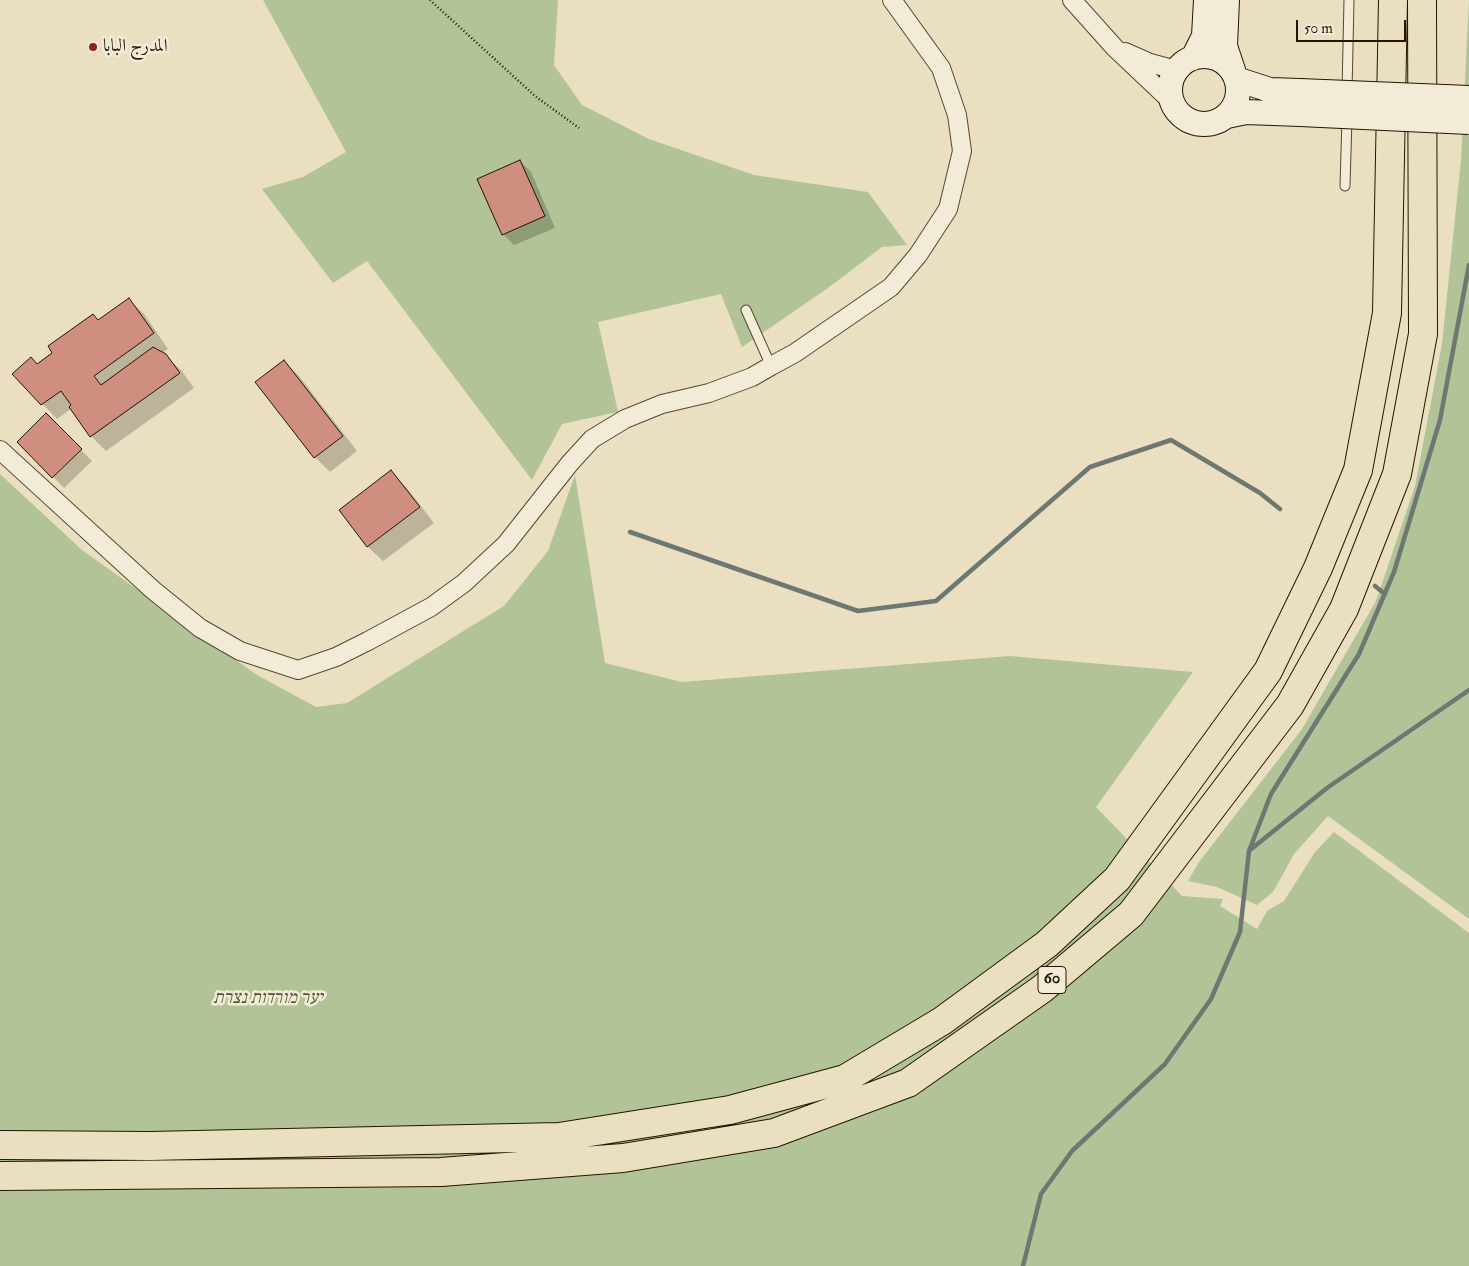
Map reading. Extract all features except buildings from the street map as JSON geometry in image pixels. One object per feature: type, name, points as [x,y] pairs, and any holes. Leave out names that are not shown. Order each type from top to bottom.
[{"type":"highway","name":"60","points":[[0,1145],[150,1146],[559,1137],[730,1110],[845,1079],[942,1021],[1047,944],[1117,879],[1268,671],[1318,568],[1358,470],[1387,312],[1393,0]]},
{"type":"highway","name":"60","points":[[0,1176],[441,1172],[623,1158],[774,1133],[908,1083],[1042,989],[1131,914],[1290,705],[1344,609],[1397,474],[1422,334],[1422,0]]},
{"type":"street","points":[[0,450],[153,590],[200,628],[240,652],[298,670],[336,657],[405,623],[464,583],[506,544],[570,463],[592,439],[625,420],[662,404],[709,393],[752,377],[794,353],[891,287],[918,255],[948,209],[962,151],[957,115],[941,68],[892,0]]},
{"type":"street","points":[[1072,0],[1116,48],[1171,101]]},
{"type":"street","points":[[1206,0],[1204,36],[1184,64],[1169,90],[1171,101],[1176,111],[1184,119],[1195,124],[1212,124],[1227,116],[1246,112],[1469,122]]},
{"type":"street","points":[[1227,0],[1225,46],[1235,76],[1238,96],[1234,107],[1227,116]]},
{"type":"street","points":[[1116,48],[1150,63],[1184,64],[1204,56],[1216,58],[1226,64],[1235,76],[1270,90],[1469,98]]},
{"type":"lane","points":[[1345,186],[1349,0]]},
{"type":"lane","points":[[746,310],[770,366]]},
{"type":"path","points":[[430,0],[535,96],[579,128]]},
{"type":"green space","points":[[263,0],[558,0],[554,65],[582,105],[649,139],[754,175],[868,192],[907,245],[882,247],[828,288],[742,347],[721,294],[598,322],[618,412],[562,424],[532,480],[367,261],[333,283],[262,189],[303,177],[346,152]]},
{"type":"green space","points":[[1469,0],[1469,919],[1328,816],[1294,854],[1273,892],[1257,905],[1217,887],[1188,881],[1199,862],[1302,729],[1376,601],[1415,486],[1442,344],[1461,160]]},
{"type":"green space","name":"יער מורדות נצרת","points":[[0,474],[82,550],[257,675],[316,707],[347,703],[504,606],[548,551],[575,475],[605,663],[682,682],[1010,656],[1193,672],[1096,807],[1182,896],[1223,899],[1220,906],[1257,929],[1267,911],[1284,901],[1315,852],[1334,832],[1469,933],[1469,1266],[0,1266]]},
{"type":"waterway","points":[[1023,1266],[1041,1194],[1072,1151],[1165,1064],[1211,999],[1240,932],[1249,851],[1271,794],[1359,654],[1394,572],[1440,420],[1469,265]]},
{"type":"waterway","points":[[630,532],[858,611],[936,601],[1090,467],[1171,440],[1260,493],[1280,509]]},
{"type":"waterway","points":[[1375,586],[1385,594]]},
{"type":"waterway","points":[[1250,850],[1327,788],[1469,690]]},
{"type":"place","name":"المدرج البابا","points":[[93,47]]}]
